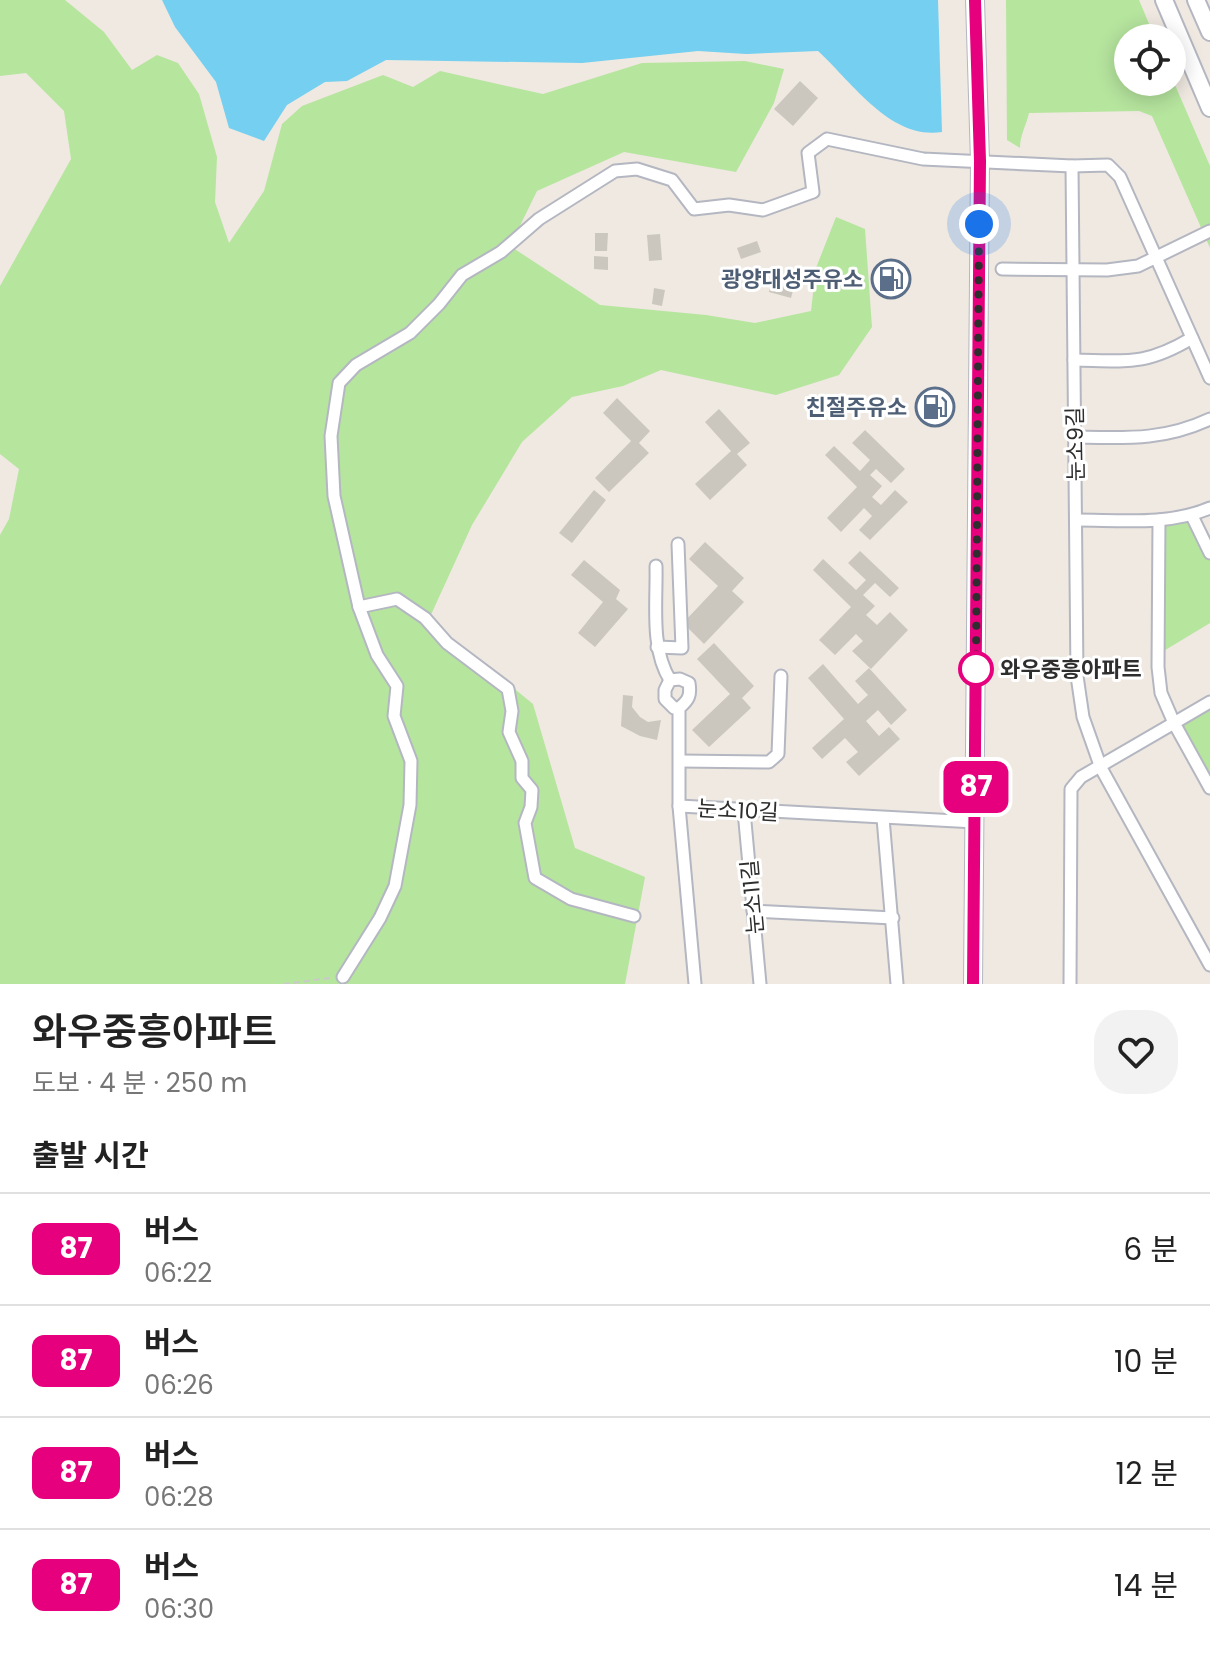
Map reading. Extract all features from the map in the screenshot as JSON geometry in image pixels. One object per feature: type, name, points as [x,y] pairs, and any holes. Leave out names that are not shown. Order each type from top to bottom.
[{"type":"main road","points":[[973,984],[980,161],[975,0]]},
{"type":"main road","points":[[1164,0],[1210,108]]},
{"type":"main road","points":[[1196,0],[1210,32]]},
{"type":"street","points":[[343,977],[380,918],[395,886],[410,805],[411,761],[394,716],[397,686],[377,655],[359,607],[334,496],[331,436],[339,383],[356,365],[410,333],[462,275],[501,252],[539,219],[615,171],[637,169],[672,180],[694,209],[729,205],[763,210],[813,192],[808,153],[827,139],[923,159],[1108,165],[1117,172],[1210,378]]},
{"type":"street","name":"눈소9길","points":[[1072,166],[1077,676],[1083,717],[1100,766],[1210,965]]},
{"type":"street","points":[[1002,269],[1124,269],[1138,266],[1210,231]]},
{"type":"street","points":[[1074,360],[1149,359],[1192,338]]},
{"type":"street","points":[[1074,437],[1143,439],[1169,435],[1210,419]]},
{"type":"street","points":[[1076,520],[1159,520],[1192,516],[1210,508]]},
{"type":"street","points":[[1192,516],[1210,553]]},
{"type":"street","points":[[1159,520],[1158,667],[1161,693],[1210,788]]},
{"type":"street","points":[[657,647],[682,648],[678,544]]},
{"type":"street","points":[[656,566],[657,647],[662,668],[670,680]]},
{"type":"street","points":[[359,607],[397,599],[425,618],[447,643],[508,689],[512,711],[509,732],[522,761],[522,778],[532,790],[531,807],[525,823],[535,878],[571,899],[634,916]]},
{"type":"street","points":[[681,761],[769,762],[778,754],[781,676]]},
{"type":"street","points":[[680,679],[689,683],[691,693],[687,702],[679,708],[674,708],[665,699],[670,680],[680,679]]},
{"type":"street","points":[[1070,984],[1071,789],[1081,777],[1210,702]]},
{"type":"street","points":[[679,708],[679,806]]},
{"type":"street","name":"눈소10길","points":[[695,984],[679,806],[975,822]]},
{"type":"street","name":"눈소11길","points":[[744,811],[760,984]]},
{"type":"street","points":[[883,818],[897,984]]},
{"type":"street","points":[[753,911],[893,918]]},
{"type":"path","points":[[284,984],[343,977]]},
{"type":"green space","points":[[0,0],[65,0],[104,32],[132,70],[157,55],[178,63],[199,94],[217,157],[215,202],[229,243],[264,191],[282,124],[302,106],[383,75],[413,87],[440,71],[543,94],[642,63],[745,61],[784,69],[774,103],[736,172],[624,152],[537,191],[510,246],[600,305],[755,323],[811,311],[816,268],[836,217],[865,229],[872,327],[839,375],[776,395],[661,370],[623,386],[572,397],[522,442],[472,525],[429,619],[533,704],[575,848],[645,877],[625,984],[0,984],[0,535],[9,519],[19,469],[0,454],[0,286],[71,159],[64,111],[26,73],[0,76]]},
{"type":"green space","points":[[1006,0],[1139,0],[1149,24],[1114,24],[1114,96],[1180,96],[1210,166],[1210,248],[1152,116],[1139,111],[1029,113],[1020,148],[1007,140]]},
{"type":"green space","points":[[1192,516],[1210,553],[1210,623],[1157,655],[1159,520]]},
{"type":"green space","points":[[1210,702],[1210,788],[1174,723]]},
{"type":"water","points":[[162,0],[938,0],[942,132],[923,132],[889,118],[818,51],[746,54],[698,51],[582,63],[386,60],[347,81],[325,82],[287,105],[264,141],[229,128],[216,82],[175,27]]},
{"type":"building","points":[[800,81],[818,98],[793,126],[774,109]]},
{"type":"building","points":[[595,233],[608,233],[607,251],[595,251]]},
{"type":"building","points":[[660,234],[662,260],[649,261],[647,235]]},
{"type":"building","points":[[757,241],[761,252],[741,259],[737,248]]},
{"type":"building","points":[[594,256],[608,257],[608,270],[594,269]]},
{"type":"building","points":[[772,281],[794,287],[791,298],[769,292]]},
{"type":"building","points":[[654,288],[665,290],[662,306],[652,304]]},
{"type":"building","name":"친절주유소","points":[[931,395],[941,396],[940,418],[930,418]]},
{"type":"building","points":[[617,398],[650,431],[639,443],[649,453],[609,492],[595,478],[631,441],[603,413]]},
{"type":"building","points":[[719,409],[750,443],[737,454],[747,465],[710,500],[695,484],[731,451],[705,422]]},
{"type":"building","points":[[865,430],[905,469],[891,483],[876,469],[870,475],[882,486],[872,497],[881,505],[895,490],[908,502],[870,540],[859,530],[872,516],[864,508],[841,532],[827,518],[857,487],[825,455],[834,446],[860,471],[870,460],[852,443]]},
{"type":"building","points":[[594,490],[606,500],[572,543],[559,533]]},
{"type":"building","points":[[705,542],[744,578],[732,591],[744,602],[704,644],[683,623],[718,586],[689,559]]},
{"type":"building","points":[[860,551],[899,588],[890,597],[875,583],[863,595],[875,606],[866,615],[877,625],[890,612],[908,630],[871,669],[852,651],[863,641],[856,634],[835,655],[819,640],[851,607],[813,570],[823,559],[856,590],[866,580],[848,563]]},
{"type":"building","points":[[584,560],[620,590],[616,599],[628,609],[595,647],[578,633],[603,602],[571,575]]},
{"type":"building","points":[[714,643],[754,686],[742,698],[751,708],[709,747],[692,730],[730,694],[697,659]]},
{"type":"building","points":[[823,664],[858,704],[868,695],[855,681],[869,668],[907,710],[891,725],[878,710],[866,721],[879,736],[889,727],[900,739],[859,776],[846,762],[858,752],[845,738],[822,759],[812,748],[844,719],[808,678]]},
{"type":"building","points":[[623,695],[633,696],[632,707],[640,717],[648,722],[661,720],[657,740],[640,736],[621,726]]},
{"type":"bus line","name":"87","points":[[973,984],[980,161],[975,0]]},
{"type":"place","name":"광양대성주유소","points":[[891,279]]},
{"type":"place","name":"친절주유소","points":[[935,407]]},
{"type":"place","name":"와우중흥아파트","points":[[976,669]]},
{"type":"route","points":[[976,669],[979,224]]}]
